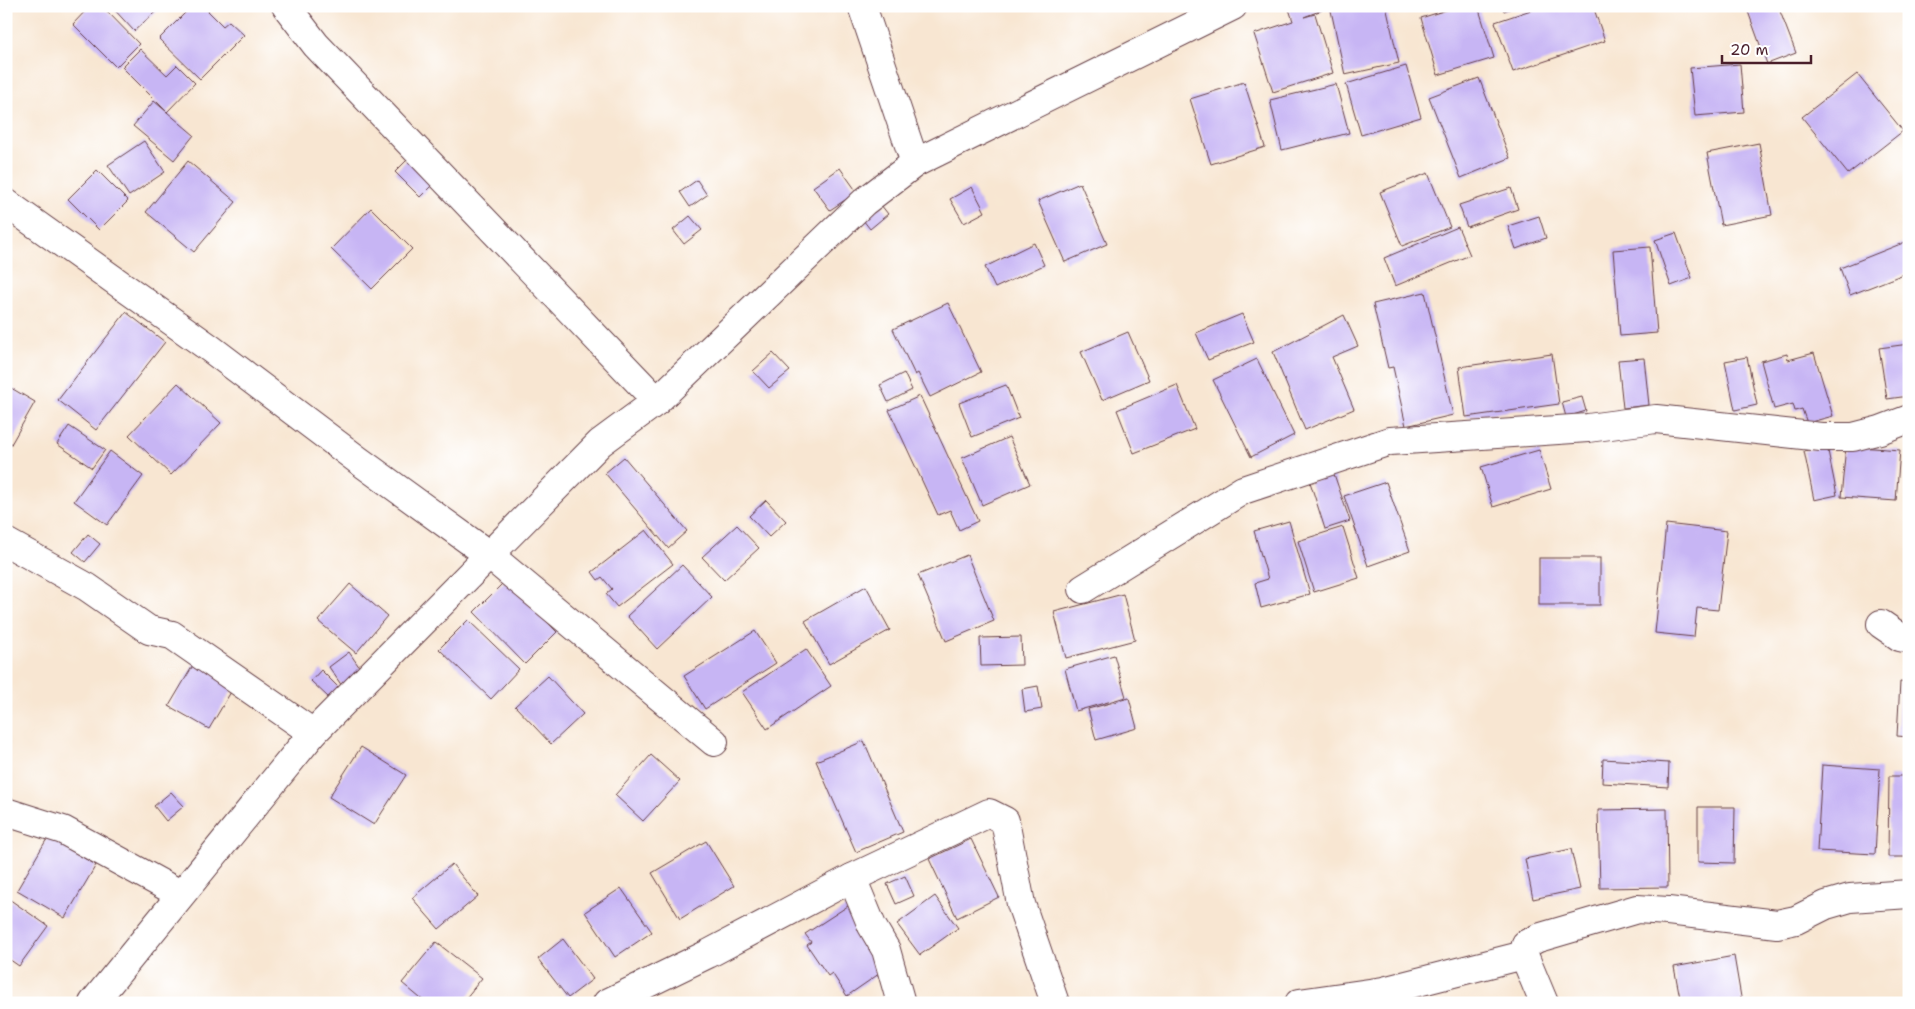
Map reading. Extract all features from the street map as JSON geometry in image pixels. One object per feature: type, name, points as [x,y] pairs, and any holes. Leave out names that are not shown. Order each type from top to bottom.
[{"type":"street","points":[[286,6],[316,45],[657,401]]},
{"type":"street","points":[[862,6],[915,163]]},
{"type":"street","points":[[93,1003],[312,733],[600,443],[657,401],[864,202],[915,163],[1233,6]]},
{"type":"street","points":[[6,203],[211,349],[358,460],[489,555],[714,742]]},
{"type":"street","points":[[1083,589],[1243,490],[1390,442],[1588,428],[1656,419],[1822,437],[1853,438],[1909,419]]},
{"type":"street","points":[[6,542],[88,587],[149,630],[172,635],[312,733]]},
{"type":"street","points":[[1881,624],[1900,637],[1909,640]]},
{"type":"street","points":[[6,812],[63,830],[180,894]]},
{"type":"street","points":[[607,1003],[708,954],[852,878],[989,813],[1005,820],[1021,904],[1055,1003]]},
{"type":"street","points":[[852,878],[872,926],[886,950],[901,1003]]},
{"type":"street","points":[[1544,1003],[1524,955],[1526,944],[1538,938],[1637,909],[1777,924],[1796,920],[1826,905],[1850,898],[1909,894]]},
{"type":"street","points":[[1300,1003],[1383,991],[1524,955]]},
{"type":"building","points":[[90,6],[102,6],[139,44],[116,67],[73,24]]},
{"type":"building","points":[[111,6],[162,6],[134,31]]},
{"type":"building","points":[[192,6],[203,6],[223,26],[229,21],[244,35],[200,79],[159,39]]},
{"type":"building","points":[[1288,6],[1320,6],[1322,10],[1304,17],[1315,14],[1333,73],[1273,92],[1254,34],[1293,21]]},
{"type":"building","points":[[1330,6],[1386,6],[1399,63],[1345,75]]},
{"type":"building","points":[[1459,6],[1478,6],[1494,58],[1438,75],[1421,18]]},
{"type":"building","points":[[1502,6],[1516,6],[1504,11]]},
{"type":"building","points":[[1543,6],[1593,6],[1605,41],[1513,72],[1495,22]]},
{"type":"building","points":[[1746,6],[1778,6],[1796,53],[1767,64]]},
{"type":"building","points":[[140,49],[167,75],[177,65],[195,83],[167,112],[122,67]]},
{"type":"building","points":[[1740,64],[1744,112],[1695,116],[1690,68]]},
{"type":"building","points":[[1406,66],[1421,117],[1361,135],[1346,84]]},
{"type":"building","points":[[1857,74],[1903,131],[1848,174],[1802,117]]},
{"type":"building","points":[[1479,78],[1510,158],[1461,178],[1429,97]]},
{"type":"building","points":[[1244,82],[1265,147],[1211,164],[1190,99]]},
{"type":"building","points":[[1336,84],[1349,133],[1282,150],[1270,100]]},
{"type":"building","points":[[154,101],[194,135],[174,160],[133,126]]},
{"type":"building","points":[[144,141],[165,172],[129,196],[108,165]]},
{"type":"building","points":[[1759,143],[1772,215],[1721,225],[1707,153]]},
{"type":"building","points":[[414,153],[439,178],[420,197],[395,172]]},
{"type":"building","points":[[188,161],[236,202],[194,252],[146,212]]},
{"type":"building","points":[[840,168],[857,192],[830,210],[813,187]]},
{"type":"building","points":[[97,170],[128,201],[99,230],[68,199]]},
{"type":"building","points":[[1428,173],[1450,227],[1402,246],[1380,192]]},
{"type":"building","points":[[697,180],[707,195],[690,207],[680,192]]},
{"type":"building","points":[[1080,183],[1107,244],[1065,262],[1038,201]]},
{"type":"building","points":[[972,187],[985,212],[964,223],[950,199]]},
{"type":"building","points":[[1511,188],[1518,209],[1467,227],[1459,205]]},
{"type":"building","points":[[881,205],[888,214],[870,229],[863,220]]},
{"type":"building","points":[[371,208],[412,249],[372,289],[331,249]]},
{"type":"building","points":[[690,216],[702,230],[684,244],[673,230]]},
{"type":"building","points":[[1539,216],[1546,238],[1516,249],[1508,226]]},
{"type":"building","points":[[1458,227],[1470,255],[1395,286],[1384,258]]},
{"type":"building","points":[[1676,233],[1692,278],[1671,286],[1655,240]]},
{"type":"building","points":[[1908,241],[1909,272],[1850,295],[1840,268]]},
{"type":"building","points":[[1034,243],[1044,265],[995,288],[985,267]]},
{"type":"building","points":[[1650,247],[1657,333],[1620,336],[1613,250]]},
{"type":"building","points":[[1425,292],[1453,415],[1406,426],[1393,367],[1388,368],[1373,304]]},
{"type":"building","points":[[948,303],[981,372],[930,397],[918,373],[915,375],[893,329]]},
{"type":"building","points":[[126,312],[165,342],[96,430],[58,400]]},
{"type":"building","points":[[1242,314],[1254,342],[1208,360],[1196,333]]},
{"type":"building","points":[[1344,315],[1358,346],[1332,357],[1354,409],[1305,430],[1273,352]]},
{"type":"building","points":[[1128,332],[1149,380],[1102,400],[1081,352]]},
{"type":"building","points":[[1909,344],[1909,396],[1887,399],[1879,348]]},
{"type":"building","points":[[773,353],[790,371],[769,388],[753,371]]},
{"type":"building","points":[[1814,353],[1833,416],[1807,423],[1802,409],[1795,411],[1793,404],[1774,409],[1761,361],[1787,354],[1788,360]]},
{"type":"building","points":[[1552,354],[1559,404],[1466,417],[1459,367]]},
{"type":"building","points":[[1747,357],[1757,405],[1735,410],[1725,361]]},
{"type":"building","points":[[1644,358],[1649,405],[1623,408],[1618,360]]},
{"type":"building","points":[[1257,359],[1294,435],[1251,457],[1213,380]]},
{"type":"building","points":[[904,373],[912,390],[888,402],[880,385]]},
{"type":"building","points":[[178,383],[221,423],[171,475],[129,435]]},
{"type":"building","points":[[6,385],[35,402],[6,453]]},
{"type":"building","points":[[1006,385],[1019,418],[972,437],[959,403]]},
{"type":"building","points":[[1177,385],[1195,429],[1134,453],[1117,410]]},
{"type":"building","points":[[920,396],[978,521],[959,530],[950,510],[938,515],[889,410]]},
{"type":"building","points":[[1582,397],[1586,411],[1566,417],[1562,402]]},
{"type":"building","points":[[69,426],[105,450],[92,468],[57,444]]},
{"type":"building","points":[[1009,437],[1030,484],[982,505],[962,458]]},
{"type":"building","points":[[1827,446],[1837,495],[1814,500],[1804,451]]},
{"type":"building","points":[[1846,446],[1900,450],[1896,501],[1841,497]]},
{"type":"building","points":[[1539,450],[1551,489],[1493,507],[1481,467]]},
{"type":"building","points":[[110,451],[143,476],[107,525],[74,501]]},
{"type":"building","points":[[624,457],[687,531],[668,548],[605,473]]},
{"type":"building","points":[[1334,474],[1350,521],[1325,529],[1310,482]]},
{"type":"building","points":[[1386,482],[1410,551],[1368,566],[1344,496]]},
{"type":"building","points":[[766,500],[786,521],[769,537],[749,516]]},
{"type":"building","points":[[1289,521],[1310,594],[1261,608],[1255,583],[1268,579],[1254,531]]},
{"type":"building","points":[[1666,524],[1727,531],[1718,610],[1697,608],[1694,637],[1655,633]]},
{"type":"building","points":[[737,525],[759,548],[724,580],[702,557]]},
{"type":"building","points":[[1343,527],[1359,578],[1314,592],[1298,541]]},
{"type":"building","points":[[646,530],[673,564],[617,607],[606,594],[612,589],[602,577],[598,580],[592,572]]},
{"type":"building","points":[[88,534],[100,544],[85,562],[73,552]]},
{"type":"building","points":[[967,555],[994,621],[946,641],[918,575]]},
{"type":"building","points":[[1539,558],[1600,558],[1600,605],[1539,605]]},
{"type":"building","points":[[682,565],[712,597],[657,649],[627,616]]},
{"type":"building","points":[[506,580],[557,632],[525,664],[474,612]]},
{"type":"building","points":[[350,584],[387,616],[356,653],[318,621]]},
{"type":"building","points":[[866,586],[890,630],[829,664],[805,621]]},
{"type":"building","points":[[1123,594],[1135,640],[1066,658],[1054,612]]},
{"type":"building","points":[[468,620],[519,669],[491,699],[439,649]]},
{"type":"building","points":[[755,631],[776,663],[705,709],[684,676]]},
{"type":"building","points":[[1021,637],[1022,665],[981,666],[980,638]]},
{"type":"building","points":[[806,649],[831,686],[767,729],[742,692]]},
{"type":"building","points":[[349,652],[362,671],[342,686],[329,667]]},
{"type":"building","points":[[1114,655],[1126,697],[1076,711],[1065,669]]},
{"type":"building","points":[[195,662],[235,685],[209,729],[169,706]]},
{"type":"building","points":[[321,670],[339,688],[329,698],[311,681]]},
{"type":"building","points":[[548,676],[583,714],[551,744],[515,706]]},
{"type":"building","points":[[1900,682],[1909,683],[1909,737],[1897,736]]},
{"type":"building","points":[[1038,686],[1042,709],[1025,712],[1022,689]]},
{"type":"building","points":[[1129,698],[1137,728],[1096,740],[1088,709]]},
{"type":"building","points":[[864,741],[903,832],[856,852],[816,761]]},
{"type":"building","points":[[361,747],[406,775],[374,825],[329,797]]},
{"type":"building","points":[[651,755],[680,781],[643,821],[615,795]]},
{"type":"building","points":[[1603,759],[1669,763],[1668,787],[1602,783]]},
{"type":"building","points":[[1822,765],[1880,769],[1875,854],[1817,851]]},
{"type":"building","points":[[1889,776],[1909,776],[1909,857],[1888,857]]},
{"type":"building","points":[[171,792],[184,806],[166,821],[154,806]]},
{"type":"building","points":[[1698,807],[1735,807],[1734,863],[1698,862]]},
{"type":"building","points":[[1667,809],[1668,887],[1600,888],[1598,810]]},
{"type":"building","points":[[48,837],[96,865],[65,918],[17,890]]},
{"type":"building","points":[[971,839],[999,897],[957,918],[929,859]]},
{"type":"building","points":[[706,841],[734,886],[680,919],[652,873]]},
{"type":"building","points":[[1571,849],[1580,889],[1533,899],[1525,859]]},
{"type":"building","points":[[452,864],[478,896],[439,929],[412,898]]},
{"type":"building","points":[[905,876],[914,896],[896,904],[887,884]]},
{"type":"building","points":[[621,888],[652,932],[615,957],[585,912]]},
{"type":"building","points":[[935,896],[958,928],[920,955],[897,924]]},
{"type":"building","points":[[6,897],[48,926],[19,966],[6,957]]},
{"type":"building","points":[[848,906],[889,967],[847,996],[832,973],[828,976],[807,945],[811,942],[805,934]]},
{"type":"building","points":[[563,939],[593,979],[568,998],[538,959]]},
{"type":"building","points":[[436,942],[482,978],[462,1003],[426,1003],[402,983]]},
{"type":"building","points":[[1734,956],[1742,1003],[1681,1003],[1674,967]]}]
